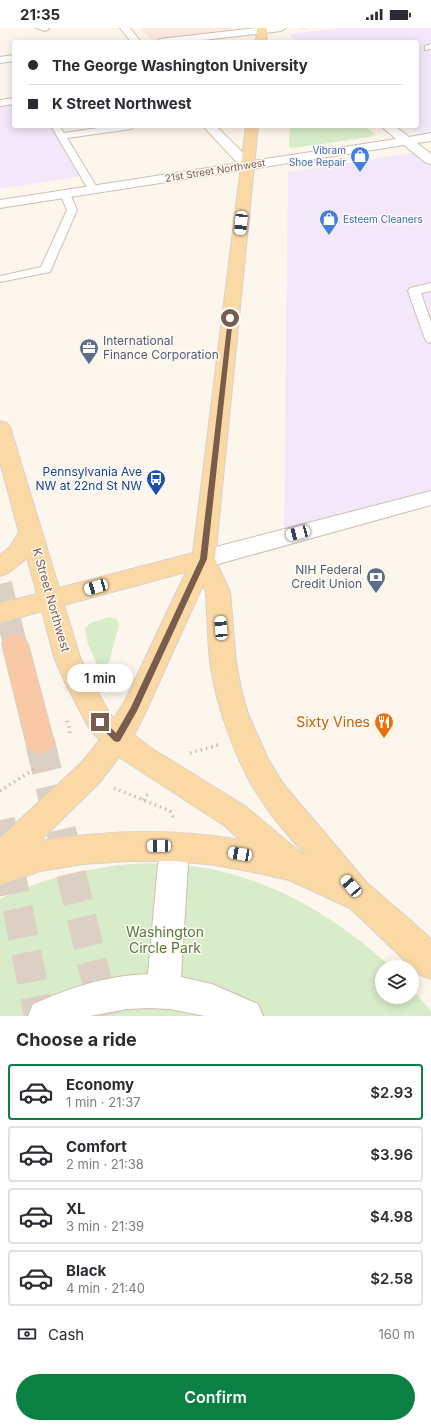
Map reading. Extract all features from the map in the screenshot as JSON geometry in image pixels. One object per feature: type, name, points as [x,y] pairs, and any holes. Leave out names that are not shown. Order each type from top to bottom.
[{"type":"highway","points":[[15,644],[40,742]]},
{"type":"main road","points":[[261,40],[262,29]]},
{"type":"main road","points":[[0,858],[43,820],[90,773],[117,739],[134,709],[204,559],[252,128]]},
{"type":"main road","name":"K Street Northwest","points":[[0,427],[67,657],[77,680],[100,722],[117,739],[141,757],[235,816],[291,865]]},
{"type":"main road","points":[[0,567],[18,553],[31,531]]},
{"type":"main road","points":[[0,613],[204,559]]},
{"type":"main road","points":[[204,559],[218,592],[224,662],[228,689],[235,714],[257,767],[274,796],[361,897],[431,962]]},
{"type":"main road","points":[[0,870],[40,856],[83,849],[128,846],[175,846],[214,850],[291,865],[361,897]]},
{"type":"street","points":[[125,28],[134,40]]},
{"type":"street","points":[[176,40],[281,28]]},
{"type":"street","points":[[0,60],[12,58]]},
{"type":"street","points":[[211,128],[247,165]]},
{"type":"street","points":[[390,128],[431,160]]},
{"type":"street","name":"21st Street Northwest","points":[[0,204],[431,137]]},
{"type":"street","points":[[204,559],[431,498]]},
{"type":"street","points":[[163,991],[173,864]]},
{"type":"street","points":[[45,1016],[64,1007],[94,997],[126,991],[163,991],[189,995],[214,1002],[246,1016]]},
{"type":"lane","points":[[0,103],[12,101]]},
{"type":"lane","points":[[56,128],[93,189]]},
{"type":"lane","points":[[61,136],[117,128]]},
{"type":"lane","points":[[0,278],[46,270],[72,210],[65,194]]},
{"type":"lane","points":[[431,288],[414,291],[431,339]]},
{"type":"path","points":[[298,29],[308,28]]},
{"type":"path","points":[[183,755],[219,745]]},
{"type":"path","points":[[112,788],[170,811],[176,825]]},
{"type":"shaded area","points":[[140,28],[231,28],[231,30],[151,40]]},
{"type":"shaded area","points":[[341,28],[431,28],[431,142],[413,128],[419,128],[419,40],[296,40],[288,34]]},
{"type":"shaded area","points":[[12,102],[12,128],[53,128],[82,176],[0,189],[0,104]]},
{"type":"shaded area","points":[[431,150],[431,498],[284,537],[288,172]]},
{"type":"green space","points":[[290,128],[368,128],[375,134],[369,137],[294,148],[289,147]]},
{"type":"green space","points":[[109,617],[117,619],[119,625],[109,662],[103,668],[98,667],[88,644],[85,629],[90,623]]},
{"type":"green space","name":"Washington Circle Park","points":[[145,863],[170,864],[211,869],[261,884],[285,894],[330,919],[383,960],[375,960],[375,1004],[419,1004],[419,997],[431,1011],[431,1016],[0,1016],[0,899],[17,891],[71,874]]},
{"type":"tunnel","points":[[0,584],[15,644]]},
{"type":"tunnel","points":[[40,742],[105,1016]]},
{"type":"tunnel","points":[[0,820],[39,1016]]},
{"type":"place","name":"Vibram Shoe Repair","points":[[360,173]]},
{"type":"place","name":"Esteem Cleaners","points":[[329,236]]},
{"type":"place","name":"International Finance Corporation","points":[[89,365]]},
{"type":"place","name":"Pennsylvania Ave NW at 22nd St NW","points":[[156,496]]},
{"type":"place","name":"NIH Federal Credit Union","points":[[376,594]]},
{"type":"place","name":"Sixty Vines","points":[[384,739]]},
{"type":"route","points":[[100,722],[117,739],[134,709],[204,559],[230,318]]}]
